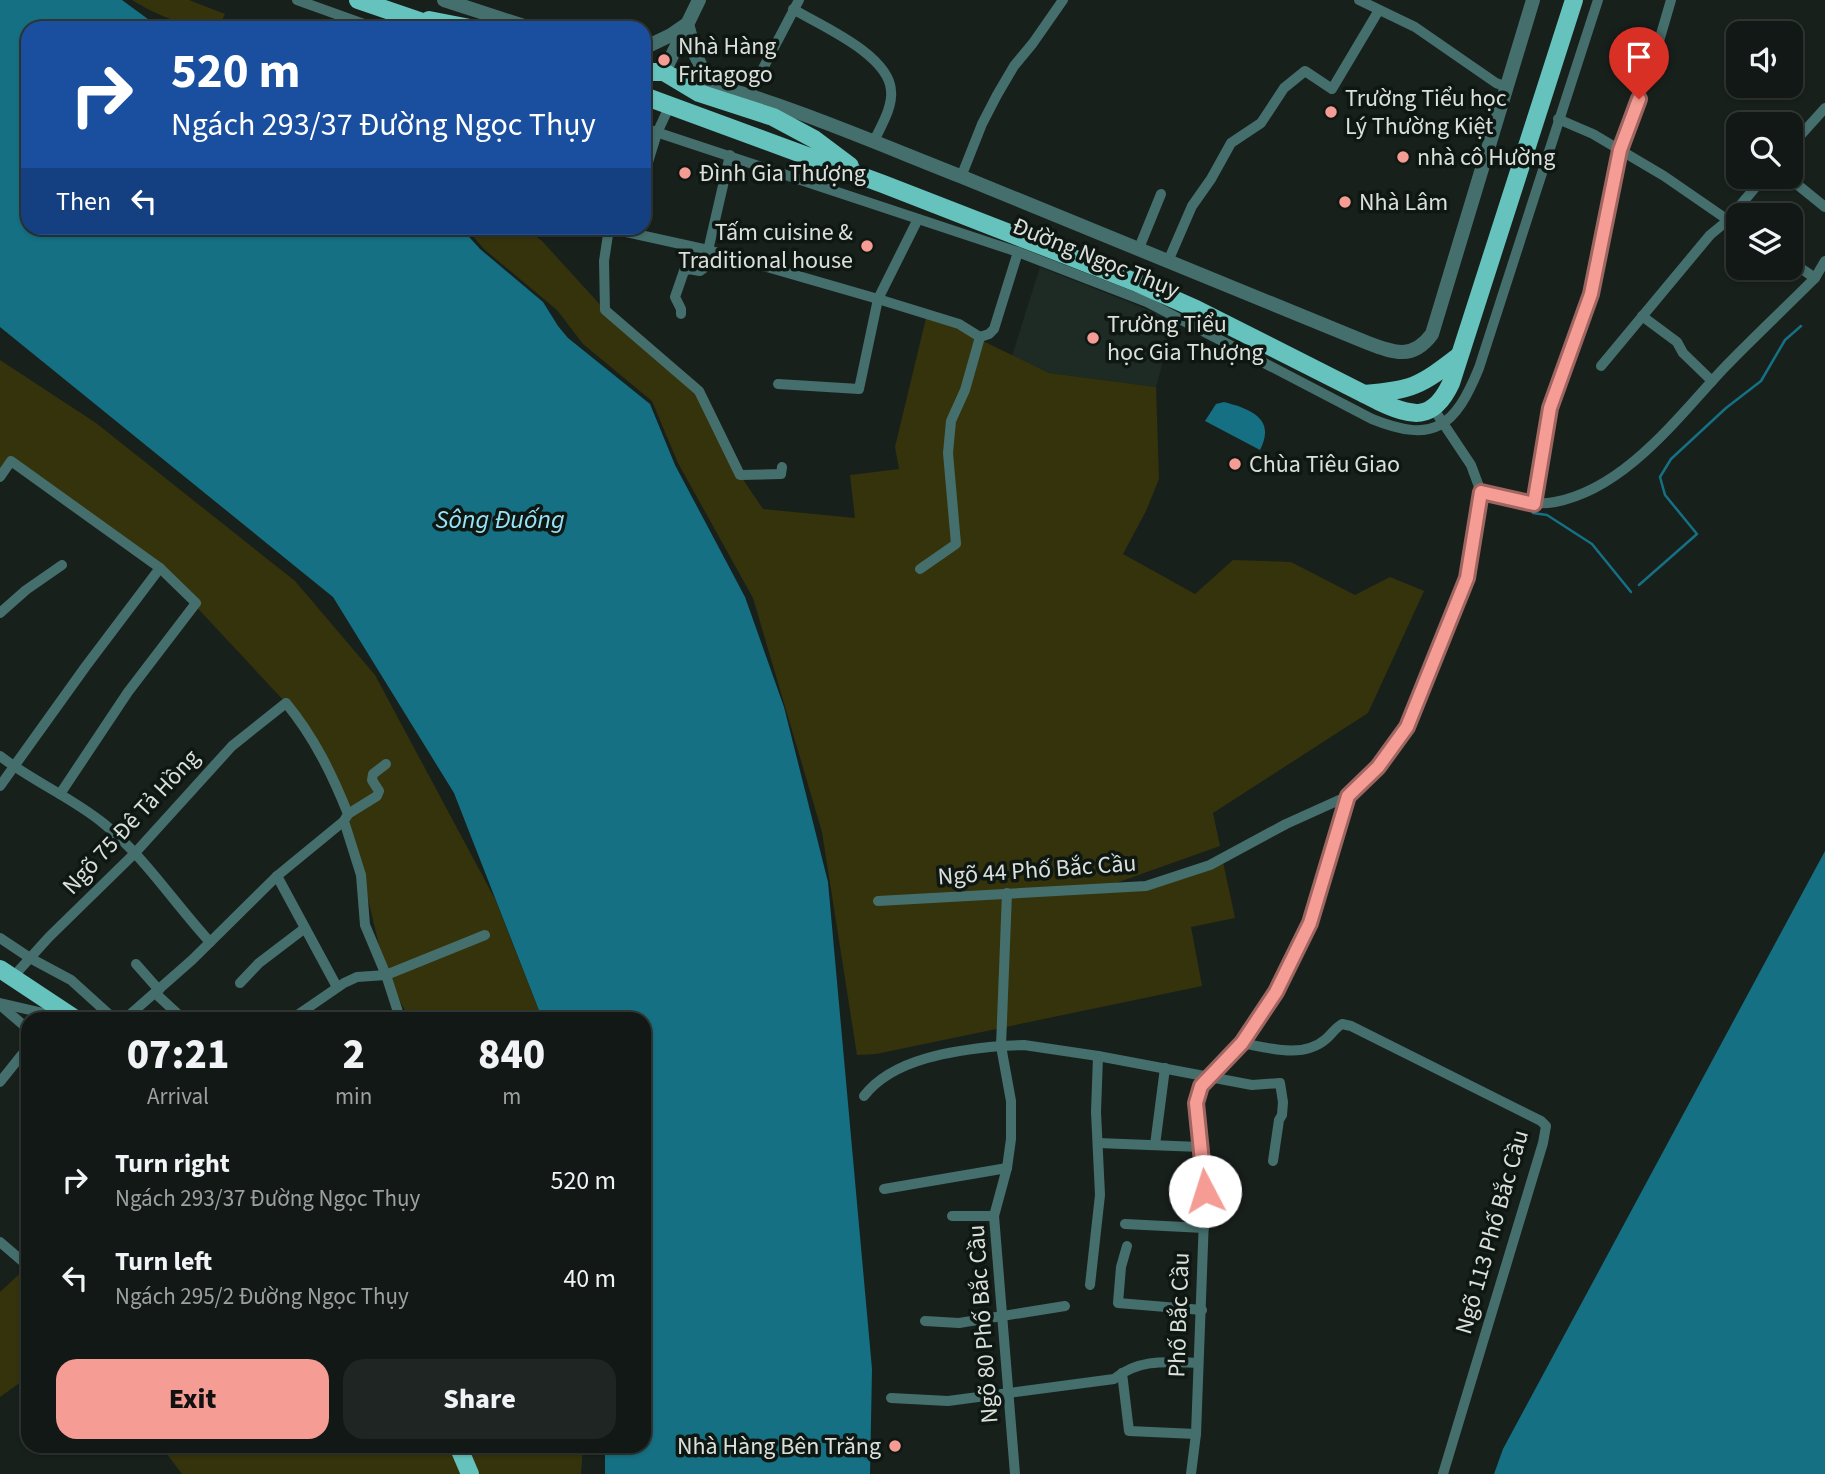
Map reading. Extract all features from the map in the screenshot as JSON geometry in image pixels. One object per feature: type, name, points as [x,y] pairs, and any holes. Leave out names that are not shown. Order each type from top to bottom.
[{"type":"main road","points":[[358,0],[421,21]]},
{"type":"main road","points":[[1438,416],[1574,0]]},
{"type":"main road","points":[[408,16],[434,21]]},
{"type":"main road","points":[[651,72],[664,72],[699,93],[772,117],[825,147],[860,175]]},
{"type":"main road","name":"Đường Ngọc Thụy","points":[[651,98],[860,175],[1135,282],[1196,309],[1363,394],[1410,414],[1438,416]]},
{"type":"main road","points":[[1363,394],[1398,391],[1421,384],[1459,356]]},
{"type":"main road","points":[[6,973],[65,1012]]},
{"type":"main road","points":[[463,1453],[470,1474]]},
{"type":"street","points":[[297,0],[356,21]]},
{"type":"street","points":[[444,0],[508,21]]},
{"type":"street","points":[[664,72],[699,0]]},
{"type":"street","points":[[961,177],[982,124],[1003,85],[1063,0]]},
{"type":"street","points":[[1359,0],[1415,27],[1487,77],[1507,86]]},
{"type":"street","name":"Đường Ngọc Thụy","points":[[651,67],[793,110],[1169,259],[1391,352],[1407,352],[1426,342],[1432,334],[1533,0]]},
{"type":"street","points":[[1598,0],[1479,369],[1463,404],[1438,416],[1471,465],[1481,492],[1534,504],[1555,502],[1597,486],[1635,462],[1815,278],[1825,261]]},
{"type":"street","points":[[1534,504],[1550,408],[1591,294],[1620,150],[1657,48],[1671,0]]},
{"type":"street","points":[[748,97],[796,4],[863,51],[881,67],[891,90],[890,107],[874,141]]},
{"type":"street","points":[[1169,259],[1192,206],[1234,140],[1261,123],[1284,88],[1305,71],[1332,89],[1378,10]]},
{"type":"street","points":[[651,45],[687,24]]},
{"type":"street","points":[[687,24],[696,56],[709,83]]},
{"type":"street","points":[[651,150],[656,133],[670,105]]},
{"type":"street","points":[[1803,134],[1823,115]]},
{"type":"street","points":[[1558,119],[1593,135],[1664,176],[1726,219]]},
{"type":"street","name":"Đường Ngọc Thụy","points":[[651,131],[1018,252],[1147,302],[1372,419],[1413,431],[1425,431],[1438,416]]},
{"type":"street","points":[[681,314],[675,297],[684,271],[699,271],[704,268],[730,155]]},
{"type":"street","points":[[1742,203],[1754,189]]},
{"type":"street","points":[[1803,189],[1825,207]]},
{"type":"street","points":[[1139,248],[1161,194]]},
{"type":"street","points":[[778,384],[859,389],[878,299],[918,219]]},
{"type":"street","points":[[1601,366],[1710,234],[1726,221]]},
{"type":"street","points":[[608,235],[604,261],[605,310],[699,391],[740,475],[781,474],[782,467]]},
{"type":"street","points":[[640,235],[708,250],[878,299],[959,324],[980,337]]},
{"type":"street","points":[[980,337],[994,329],[1018,252]]},
{"type":"street","points":[[1803,270],[1815,278]]},
{"type":"street","points":[[1642,316],[1677,342],[1683,353],[1712,381]]},
{"type":"street","points":[[920,569],[956,544],[948,453],[951,421],[965,390],[980,337]]},
{"type":"street","points":[[0,477],[11,461],[160,568],[195,603],[128,692],[60,794]]},
{"type":"street","name":"Phố Bắc Cầu","points":[[1191,1474],[1196,1434],[1202,1310],[1205,1191],[1196,1103],[1201,1086],[1242,1043],[1276,992],[1310,923],[1348,796],[1378,767],[1407,727],[1467,578],[1481,492]]},
{"type":"street","points":[[0,613],[26,590],[62,565]]},
{"type":"street","points":[[0,786],[160,568]]},
{"type":"street","name":"Ngõ 75 Đê Tả Hồng","points":[[6,973],[30,958],[135,853],[232,746],[286,703],[305,725],[331,772],[346,817]]},
{"type":"street","points":[[0,756],[102,823],[135,853],[210,942]]},
{"type":"street","points":[[133,1012],[280,874],[346,817],[377,796],[379,791],[372,780],[373,774],[386,764]]},
{"type":"street","name":"Ngõ 44 Phố Bắc Cầu","points":[[878,901],[1146,886],[1210,864],[1348,796]]},
{"type":"street","points":[[346,817],[361,875],[365,925],[398,1012]]},
{"type":"street","points":[[280,874],[337,987]]},
{"type":"street","name":"Ngõ 80 Phố Bắc Cầu","points":[[1007,893],[1001,1046],[1011,1101],[1011,1139],[1007,1168],[994,1216],[1015,1474]]},
{"type":"street","points":[[240,983],[258,963],[305,928]]},
{"type":"street","points":[[302,1012],[337,987],[357,977],[386,975],[485,935]]},
{"type":"street","points":[[0,938],[71,980],[106,1012]]},
{"type":"street","points":[[136,964],[176,1012]]},
{"type":"street","points":[[0,1004],[37,1012]]},
{"type":"street","points":[[0,1004],[21,1023]]},
{"type":"street","name":"Ngõ 113 Phố Bắc Cầu","points":[[1242,1043],[1303,1051],[1327,1038],[1342,1024],[1351,1026],[1541,1121],[1546,1126],[1443,1474]]},
{"type":"street","points":[[864,1096],[872,1086],[898,1069],[928,1058],[969,1049],[1024,1045],[1252,1085],[1280,1083],[1282,1115],[1279,1119],[1273,1161]]},
{"type":"street","points":[[1,1082],[21,1056]]},
{"type":"street","points":[[1090,1285],[1100,1195],[1096,1112],[1098,1056]]},
{"type":"street","points":[[1155,1145],[1165,1068]]},
{"type":"street","points":[[1098,1143],[1200,1147]]},
{"type":"street","points":[[884,1189],[1007,1168]]},
{"type":"street","points":[[952,1216],[994,1216]]},
{"type":"street","points":[[1125,1224],[1203,1228]]},
{"type":"street","points":[[0,1242],[21,1261]]},
{"type":"street","points":[[1127,1246],[1121,1267],[1118,1303],[1202,1310]]},
{"type":"street","points":[[925,1321],[959,1323],[1065,1306]]},
{"type":"street","points":[[891,1398],[948,1401],[1115,1378],[1151,1362],[1198,1363]]},
{"type":"street","points":[[1122,1373],[1129,1431],[1196,1434]]},
{"type":"shaded area","points":[[132,0],[189,0],[225,14],[222,21],[178,21]]},
{"type":"shaded area","points":[[472,235],[534,235],[542,241],[605,310],[699,391],[740,475],[763,509],[855,518],[850,475],[899,469],[895,447],[927,314],[1049,373],[1156,387],[1159,479],[1146,511],[1123,554],[1195,594],[1233,560],[1291,562],[1355,595],[1390,577],[1424,591],[1368,713],[1213,813],[1220,846],[1116,883],[1119,892],[1223,862],[1235,918],[1191,927],[1202,986],[876,1054],[857,1055],[822,832],[753,598],[678,463],[652,401],[583,344],[557,310],[484,249]]},
{"type":"shaded area","name":"Trường Tiểu học Gia Thượng","points":[[1040,267],[1174,320],[1156,387],[1049,373],[1012,356]]},
{"type":"shaded area","points":[[0,360],[96,423],[295,581],[375,675],[495,899],[540,1012],[406,1012],[386,975],[348,814],[286,703],[160,568],[11,461],[0,477]]},
{"type":"shaded area","points":[[21,1273],[21,1382],[0,1397],[0,1292]]},
{"type":"shaded area","points":[[166,1453],[582,1453],[581,1474],[182,1474]]},
{"type":"water","name":"Sông Đuống","points":[[0,0],[122,0],[151,21],[21,21],[21,235],[467,235],[543,302],[568,338],[650,404],[675,465],[745,597],[784,707],[828,882],[872,1369],[870,1474],[605,1474],[605,1453],[651,1453],[651,1012],[540,1012],[454,793],[333,597],[0,327]]},
{"type":"water","points":[[1224,402],[1251,412],[1263,423],[1264,439],[1260,450],[1205,421],[1216,404]]},
{"type":"water","points":[[1825,851],[1825,1474],[1494,1474],[1503,1449]]},
{"type":"waterway","points":[[1639,585],[1697,534],[1665,495],[1660,477],[1671,459],[1726,408],[1761,381],[1785,340],[1801,326]]},
{"type":"waterway","points":[[1533,513],[1547,515],[1592,544],[1631,592]]},
{"type":"place","name":"Nhà Hàng Fritagogo","points":[[664,60]]},
{"type":"place","name":"Trường Tiểu học Lý Thường Kiệt","points":[[1331,112]]},
{"type":"place","name":"nhà cô Hường","points":[[1403,157]]},
{"type":"place","name":"Đình Gia Thượng","points":[[685,173]]},
{"type":"place","name":"Nhà Lâm","points":[[1345,202]]},
{"type":"place","name":"Tấm cuisine & Traditional house","points":[[867,246]]},
{"type":"place","name":"Trường Tiểu học Gia Thượng","points":[[1093,338]]},
{"type":"place","name":"Chùa Tiêu Giao","points":[[1235,464]]},
{"type":"place","name":"Nhà Hàng Bên Trăng","points":[[895,1446]]},
{"type":"route","points":[[1205,1191],[1196,1103],[1201,1086],[1242,1043],[1276,992],[1310,923],[1348,796],[1378,767],[1407,727],[1467,578],[1481,492],[1534,504],[1550,408],[1591,294],[1620,150],[1639,99]]}]
